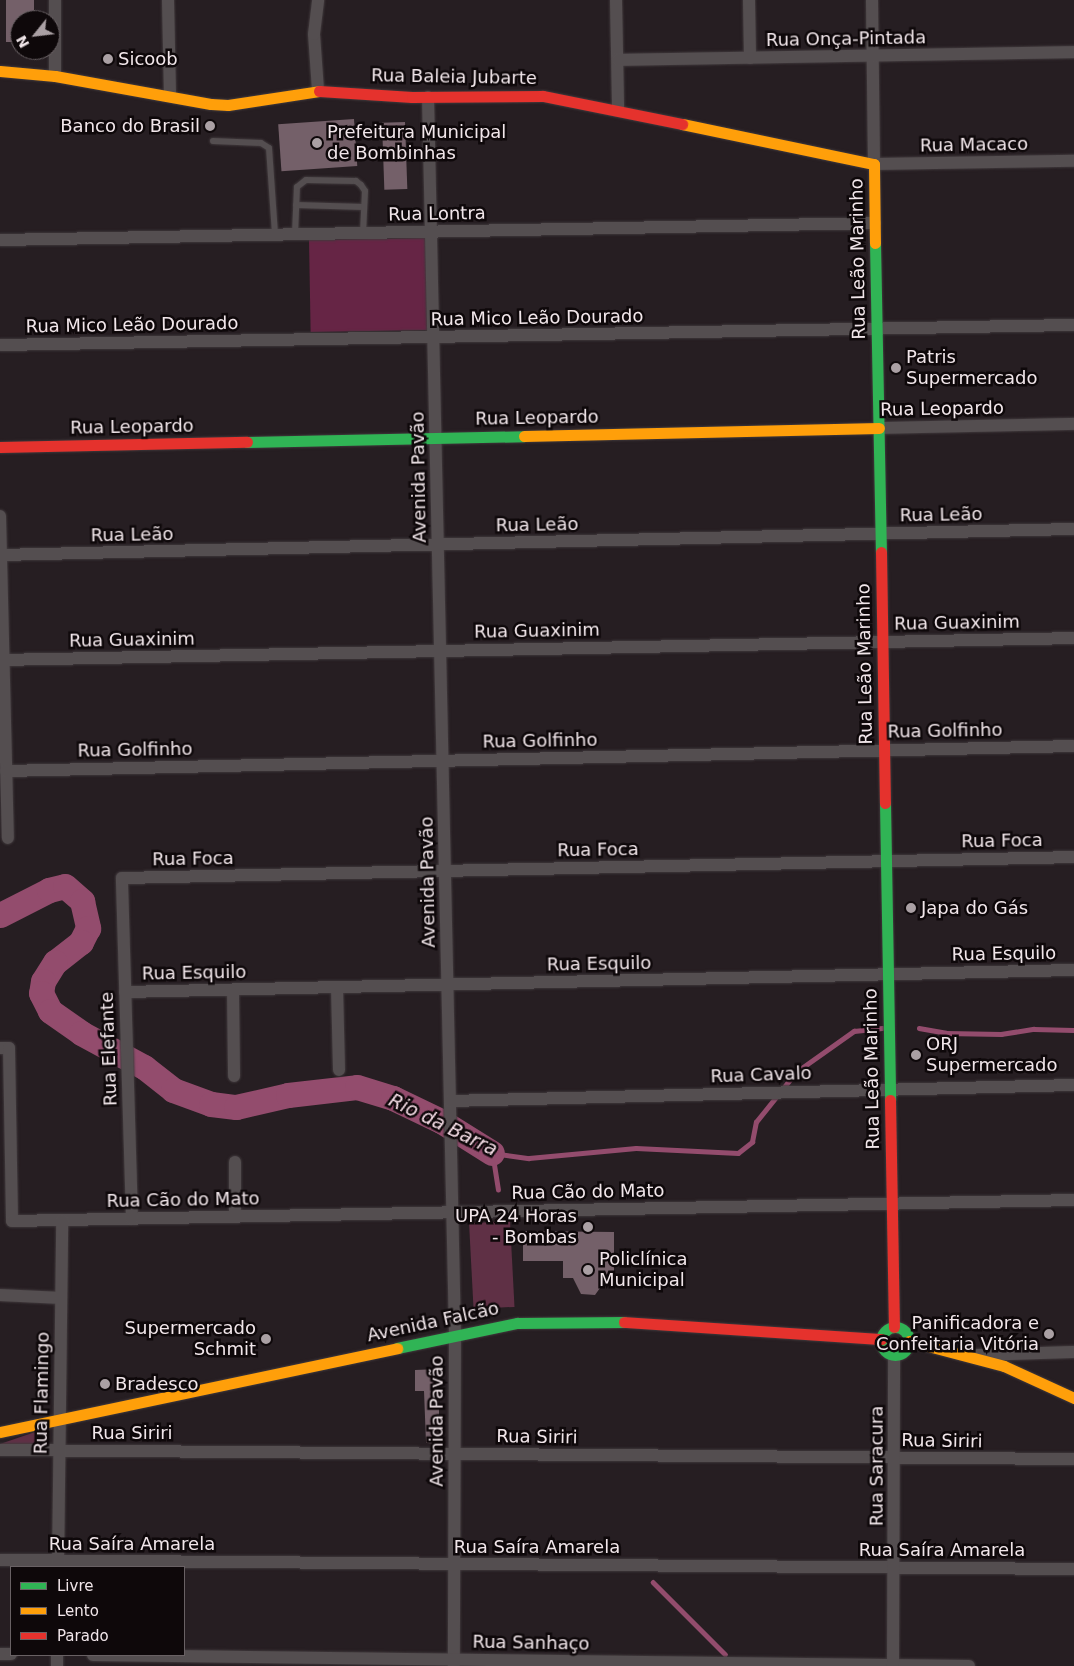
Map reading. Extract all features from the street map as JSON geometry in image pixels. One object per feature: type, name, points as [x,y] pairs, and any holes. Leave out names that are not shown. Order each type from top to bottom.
[{"type":"street","points":[[54,0],[55,76]]},
{"type":"street","points":[[168,0],[170,96]]},
{"type":"street","points":[[318,0],[314,34],[318,90]]},
{"type":"street","points":[[616,0],[618,109]]},
{"type":"street","points":[[749,0],[750,58]]},
{"type":"street","name":"Rua Leão Marinho","points":[[872,0],[894,1327]]},
{"type":"street","name":"Rua Onça-Pintada","points":[[618,60],[1074,52]]},
{"type":"street","name":"Rua Baleia Jubarte","points":[[0,71],[55,76],[228,105],[318,90],[428,97],[527,95],[618,109],[874,164]]},
{"type":"street","name":"Avenida Pavão","points":[[428,97],[455,1335],[454,1663]]},
{"type":"street","name":"Rua Macaco","points":[[874,164],[1074,161]]},
{"type":"street","name":"Rua Lontra","points":[[0,240],[875,223]]},
{"type":"street","name":"Rua Mico Leão Dourado","points":[[0,345],[1074,325]]},
{"type":"street","name":"Rua Leopardo","points":[[0,447],[1074,424]]},
{"type":"street","points":[[0,516],[2,660],[8,838]]},
{"type":"street","name":"Rua Leão","points":[[0,555],[1074,529]]},
{"type":"street","name":"Rua Guaxinim","points":[[2,660],[1074,638]]},
{"type":"street","name":"Rua Golfinho","points":[[6,771],[1074,746]]},
{"type":"street","name":"Rua Foca","points":[[122,878],[1074,857]]},
{"type":"street","name":"Rua Elefante","points":[[122,878],[132,1219]]},
{"type":"street","name":"Rua Esquilo","points":[[125,992],[1074,970]]},
{"type":"street","points":[[337,987],[339,1070]]},
{"type":"street","points":[[233,990],[234,1076]]},
{"type":"street","points":[[4,1048],[6,1178]]},
{"type":"street","name":"Rua Cavalo","points":[[450,1101],[1074,1084]]},
{"type":"street","points":[[234,1162],[235,1217]]},
{"type":"street","name":"Rua Cão do Mato","points":[[6,1178],[12,1221],[1074,1200]]},
{"type":"street","name":"Rua Flamingo","points":[[58,1564],[62,1220]]},
{"type":"street","points":[[0,1295],[61,1298]]},
{"type":"street","name":"Avenida Falcão","points":[[0,1432],[517,1323],[574,1320],[881,1339]]},
{"type":"street","points":[[894,1327],[906,1333],[909,1341],[903,1353],[894,1356],[882,1348],[881,1339],[885,1331],[894,1327]]},
{"type":"street","points":[[909,1341],[967,1355],[1029,1376],[1074,1398]]},
{"type":"street","points":[[967,1355],[1074,1352]]},
{"type":"street","name":"Rua Saracura","points":[[893,1666],[895,1567],[894,1356]]},
{"type":"street","name":"Rua Siriri","points":[[0,1450],[1074,1459]]},
{"type":"street","name":"Rua Saíra Amarela","points":[[0,1560],[58,1564],[454,1564],[1074,1569]]},
{"type":"street","name":"Rua Sanhaço","points":[[138,1656],[454,1663],[969,1666]]},
{"type":"lane","points":[[213,141],[261,143],[269,148],[275,234]]},
{"type":"lane","points":[[295,234],[296,205],[300,182],[356,181],[365,190],[363,233]]},
{"type":"lane","points":[[296,205],[364,207]]},
{"type":"shaded area","points":[[427,238],[429,330],[311,332],[309,240]]},
{"type":"shaded area","points":[[510,1221],[515,1307],[474,1309],[469,1223]]},
{"type":"shaded area","points":[[38,1431],[38,1445],[0,1445],[0,1444]]},
{"type":"building","points":[[6,0],[34,0],[34,10],[10,10],[10,42],[6,42]]},
{"type":"building","name":"Prefeitura Municipal de Bombinhas","points":[[354,119],[357,166],[281,171],[278,124]]},
{"type":"building","points":[[405,122],[407,189],[384,190],[382,123]]},
{"type":"building","name":"Policlínica Municipal","points":[[523,1231],[614,1232],[614,1279],[600,1279],[600,1288],[595,1295],[581,1294],[573,1278],[563,1278],[563,1261],[523,1261]]},
{"type":"building","points":[[439,1369],[439,1444],[426,1443],[424,1391],[415,1391],[415,1370]]},
{"type":"waterway","name":"Rio da Barra","points":[[0,915],[49,890],[65,886],[82,901],[88,928],[81,942],[55,962],[43,981],[41,993],[50,1011],[81,1033],[144,1067],[173,1090],[211,1104],[236,1107],[288,1095],[357,1087],[393,1098],[441,1121],[492,1153]]},
{"type":"waterway","name":"Rio da Barra","points":[[498,1190],[492,1153],[529,1158],[636,1148],[738,1153],[752,1142],[756,1122],[796,1072],[854,1031],[882,1028]]},
{"type":"waterway","name":"Rio da Barra","points":[[919,1028],[946,1033],[1001,1034],[1034,1029],[1074,1030]]},
{"type":"waterway","points":[[653,1582],[725,1654]]},
{"type":"traffic: fast","points":[[875,243],[881,552]]},
{"type":"traffic: fast","points":[[247,442],[524,436]]},
{"type":"traffic: fast","points":[[885,803],[890,1100]]},
{"type":"traffic: fast","points":[[397,1348],[517,1323],[624,1322]]},
{"type":"traffic: fast","points":[[895,1327],[905,1331],[909,1341],[905,1351],[895,1355],[885,1351],[881,1341],[885,1331],[895,1327]]},
{"type":"traffic: slow","points":[[0,71],[55,76],[211,104],[228,105],[319,91]]},
{"type":"traffic: slow","points":[[682,124],[874,164],[875,243]]},
{"type":"traffic: slow","points":[[524,436],[879,428]]},
{"type":"traffic: slow","points":[[909,1341],[1004,1366],[1074,1398]]},
{"type":"traffic: slow","points":[[0,1432],[397,1348]]},
{"type":"traffic: jam","points":[[319,91],[412,97],[543,96],[682,124]]},
{"type":"traffic: jam","points":[[0,447],[247,442]]},
{"type":"traffic: jam","points":[[881,552],[885,803]]},
{"type":"traffic: jam","points":[[890,1100],[894,1327]]},
{"type":"traffic: jam","points":[[624,1322],[881,1339]]},
{"type":"place","name":"Sicoob","points":[[108,59]]},
{"type":"place","name":"Banco do Brasil","points":[[210,126]]},
{"type":"place","name":"Prefeitura Municipal de Bombinhas","points":[[317,143]]},
{"type":"place","name":"Patris Supermercado","points":[[896,368]]},
{"type":"place","name":"Japa do Gás","points":[[911,908]]},
{"type":"place","name":"ORJ Supermercado","points":[[916,1055]]},
{"type":"place","name":"UPA 24 Horas - Bombas","points":[[588,1227]]},
{"type":"place","name":"Policlínica Municipal","points":[[588,1270]]},
{"type":"place","name":"Panificadora e Confeitaria Vitória","points":[[1049,1334]]},
{"type":"place","name":"Supermercado Schmit","points":[[266,1339]]},
{"type":"place","name":"Bradesco","points":[[105,1384]]}]
